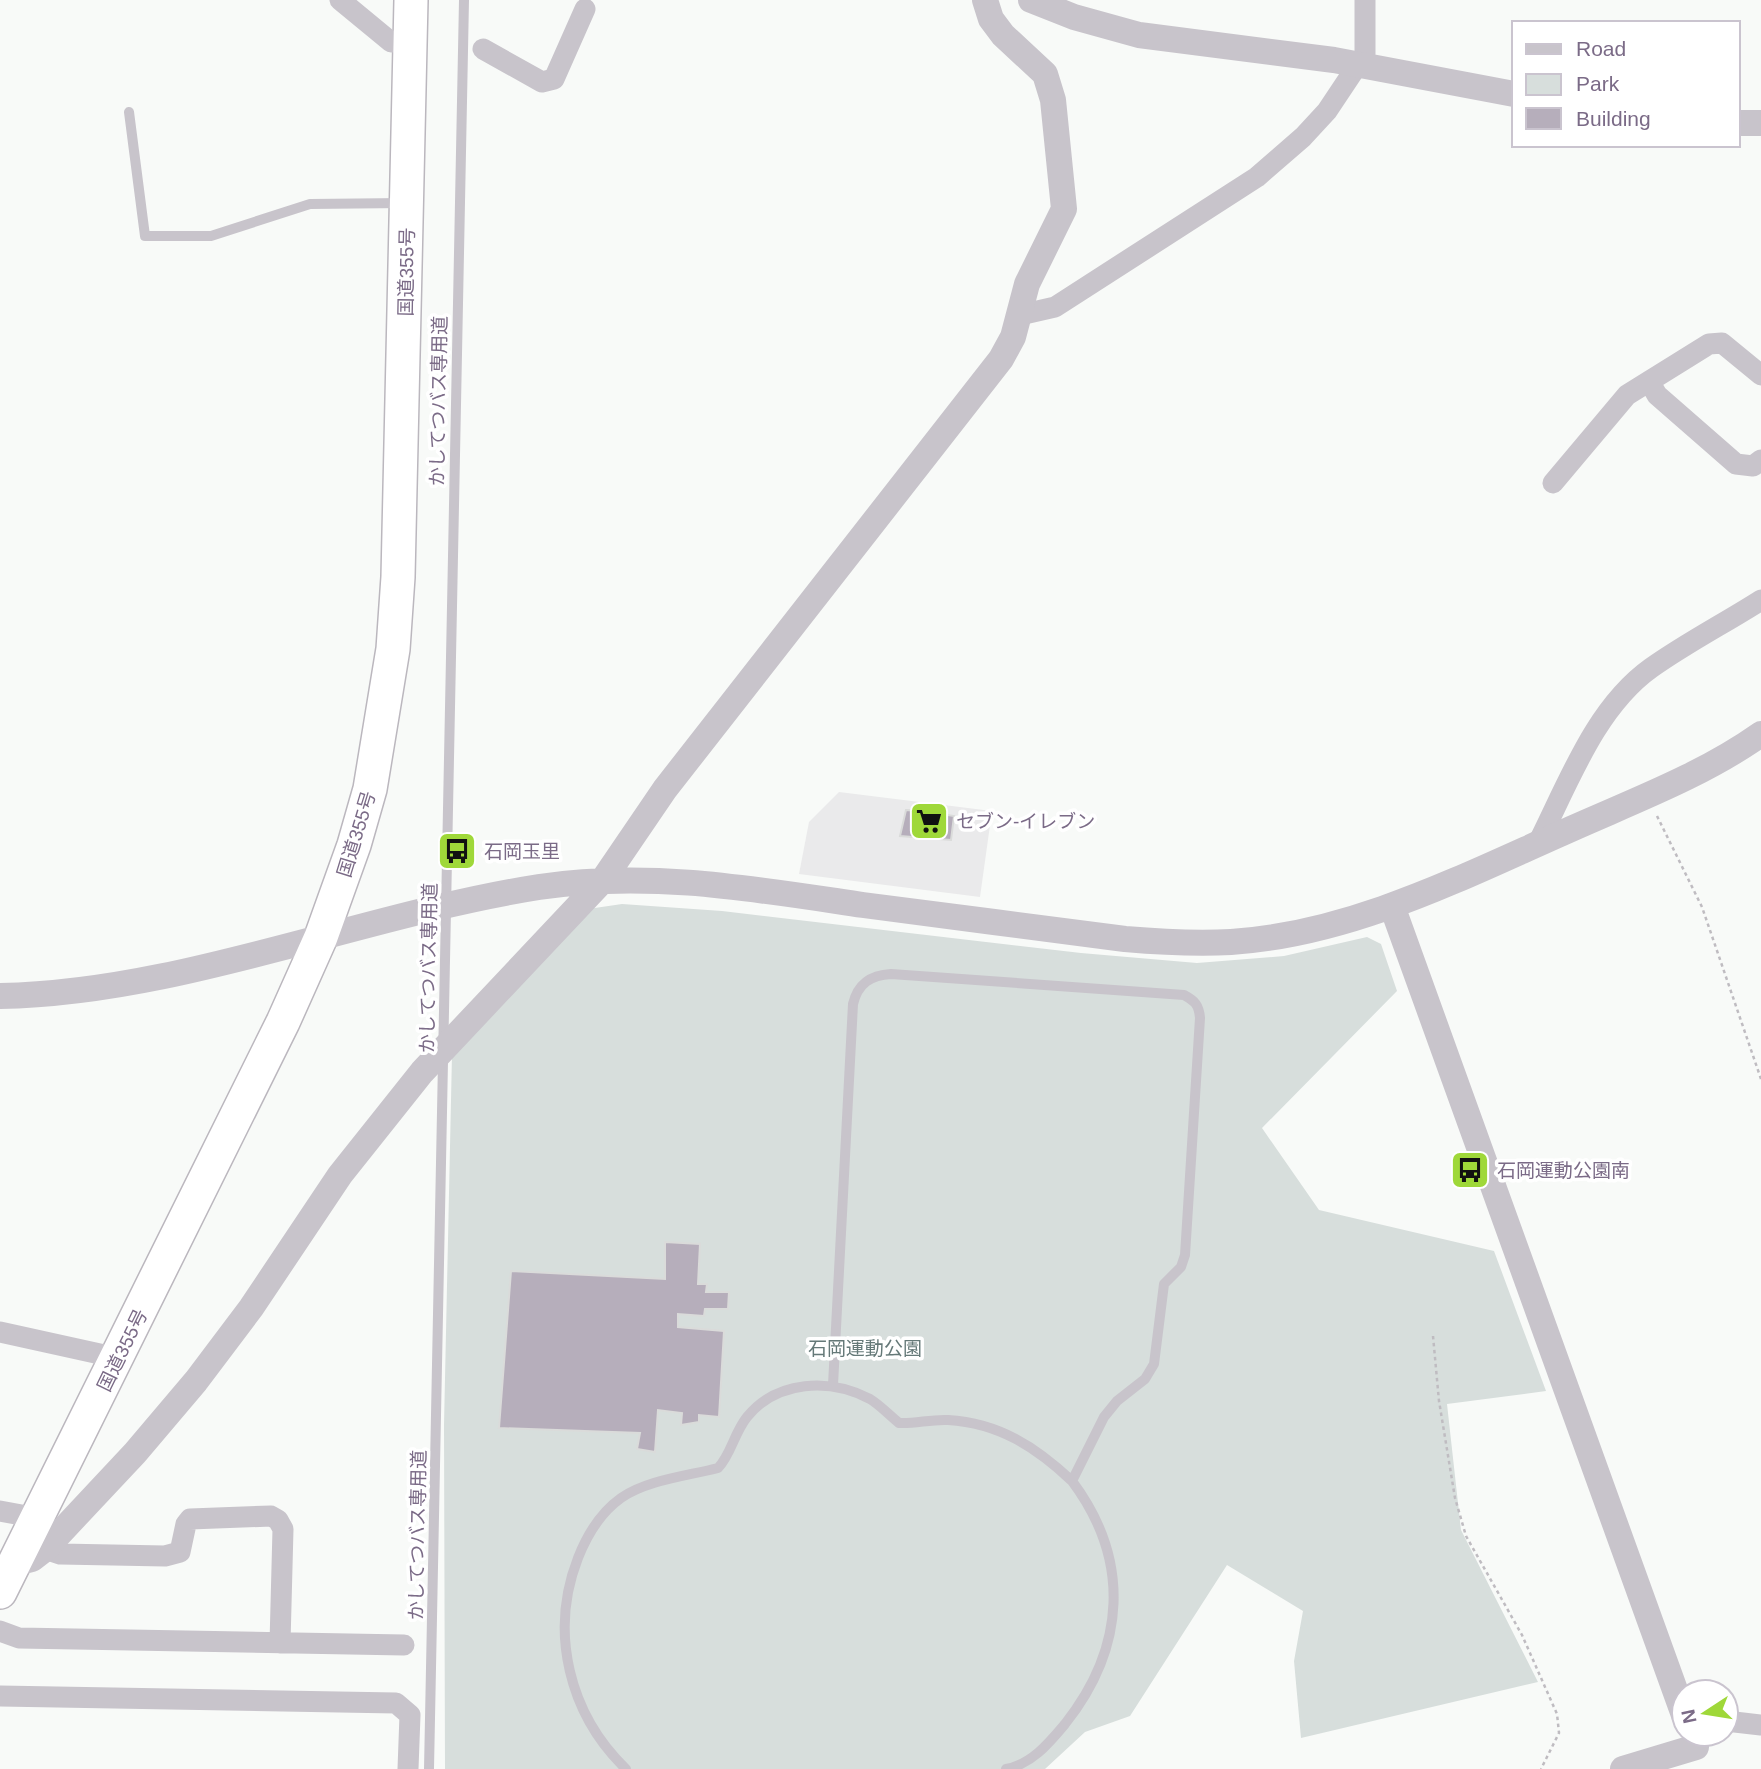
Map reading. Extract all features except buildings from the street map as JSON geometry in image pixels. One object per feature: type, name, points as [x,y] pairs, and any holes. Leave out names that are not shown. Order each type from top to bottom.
[{"type":"highway","name":"国道355号","points":[[7,1578],[41,1534],[118,1359],[283,1022],[321,937],[354,845],[370,789],[383,724],[393,649],[402,495],[411,0]]},
{"type":"street","points":[[340,0],[391,43],[410,42]]},
{"type":"street","points":[[41,1534],[135,1452],[196,1381],[251,1308],[340,1175],[422,1072],[603,880],[665,789],[1001,359],[1020,315],[1027,284],[1064,209],[1053,100],[1045,74],[1003,35],[991,19],[985,0]]},
{"type":"street","points":[[1031,0],[1074,17],[1139,35],[1359,65],[1512,94]]},
{"type":"street","points":[[1020,315],[1055,307],[1277,162],[1327,111],[1359,65],[1367,38],[1365,0]]},
{"type":"street","points":[[483,49],[542,82],[554,79],[580,3]]},
{"type":"street","points":[[1740,123],[1761,123]]},
{"type":"street","points":[[1553,483],[1619,402],[1716,342],[1722,343],[1761,375]]},
{"type":"street","points":[[1649,381],[1657,396],[1736,464],[1747,467],[1761,460]]},
{"type":"street","points":[[1538,843],[1591,740],[1606,715],[1631,686],[1650,669],[1761,600]]},
{"type":"street","points":[[0,996],[133,981],[446,906],[539,887],[603,880],[721,885],[1125,939],[1180,943],[1233,942],[1289,934],[1391,906],[1646,796],[1697,772],[1761,734]]},
{"type":"street","points":[[1391,906],[1671,1678]]},
{"type":"street","points":[[0,1332],[118,1359]]},
{"type":"street","points":[[0,1511],[41,1534],[60,1554],[165,1556],[180,1552],[186,1524],[190,1519],[271,1516],[284,1529],[281,1643]]},
{"type":"street","points":[[0,1631],[19,1638],[404,1644]]},
{"type":"street","points":[[0,1696],[396,1703],[410,1715],[408,1769]]},
{"type":"street","points":[[1740,1723],[1761,1725]]},
{"type":"street","points":[[1622,1769],[1697,1750]]},
{"type":"lane","name":"かしてつバス専用道","points":[[429,1769],[464,0]]},
{"type":"lane","points":[[129,112],[145,236],[211,236],[318,203],[407,203]]},
{"type":"lane","points":[[833,1385],[853,1004],[860,986],[869,978],[891,974],[1184,995],[1199,1006],[1200,1018],[1185,1255],[1181,1266],[1164,1284],[1154,1364],[1145,1379],[1117,1401],[1104,1417],[1072,1480]]},
{"type":"lane","points":[[625,1769],[594,1732],[575,1691],[565,1656],[569,1581],[592,1528],[623,1497],[643,1488],[718,1468],[726,1460],[739,1427],[766,1401],[808,1385],[833,1385],[873,1401],[899,1423],[948,1420],[1012,1434],[1033,1447],[1072,1480],[1101,1524],[1113,1577],[1114,1604],[1104,1656],[1079,1705],[1053,1738],[1029,1760],[1006,1769]]},
{"type":"path","points":[[1646,796],[1703,907],[1761,1079]]},
{"type":"path","points":[[1433,1336],[1441,1413],[1455,1498],[1466,1536],[1522,1635],[1557,1714],[1559,1733],[1541,1769]]},
{"type":"shaded area","points":[[839,792],[992,811],[980,897],[799,874],[809,822]]},
{"type":"green space","name":"石岡運動公園","points":[[622,904],[722,911],[1081,953],[1197,963],[1284,956],[1367,937],[1381,944],[1397,991],[1262,1128],[1319,1210],[1494,1251],[1546,1391],[1447,1404],[1461,1530],[1538,1682],[1301,1738],[1294,1661],[1303,1611],[1227,1565],[1130,1716],[1085,1732],[1045,1769],[445,1769],[444,1425],[452,1054],[588,909]]},
{"type":"place","name":"セブン-イレブン","points":[[929,821]]},
{"type":"place","name":"石岡玉里","points":[[457,851]]},
{"type":"place","name":"石岡運動公園南","points":[[1470,1170]]}]
